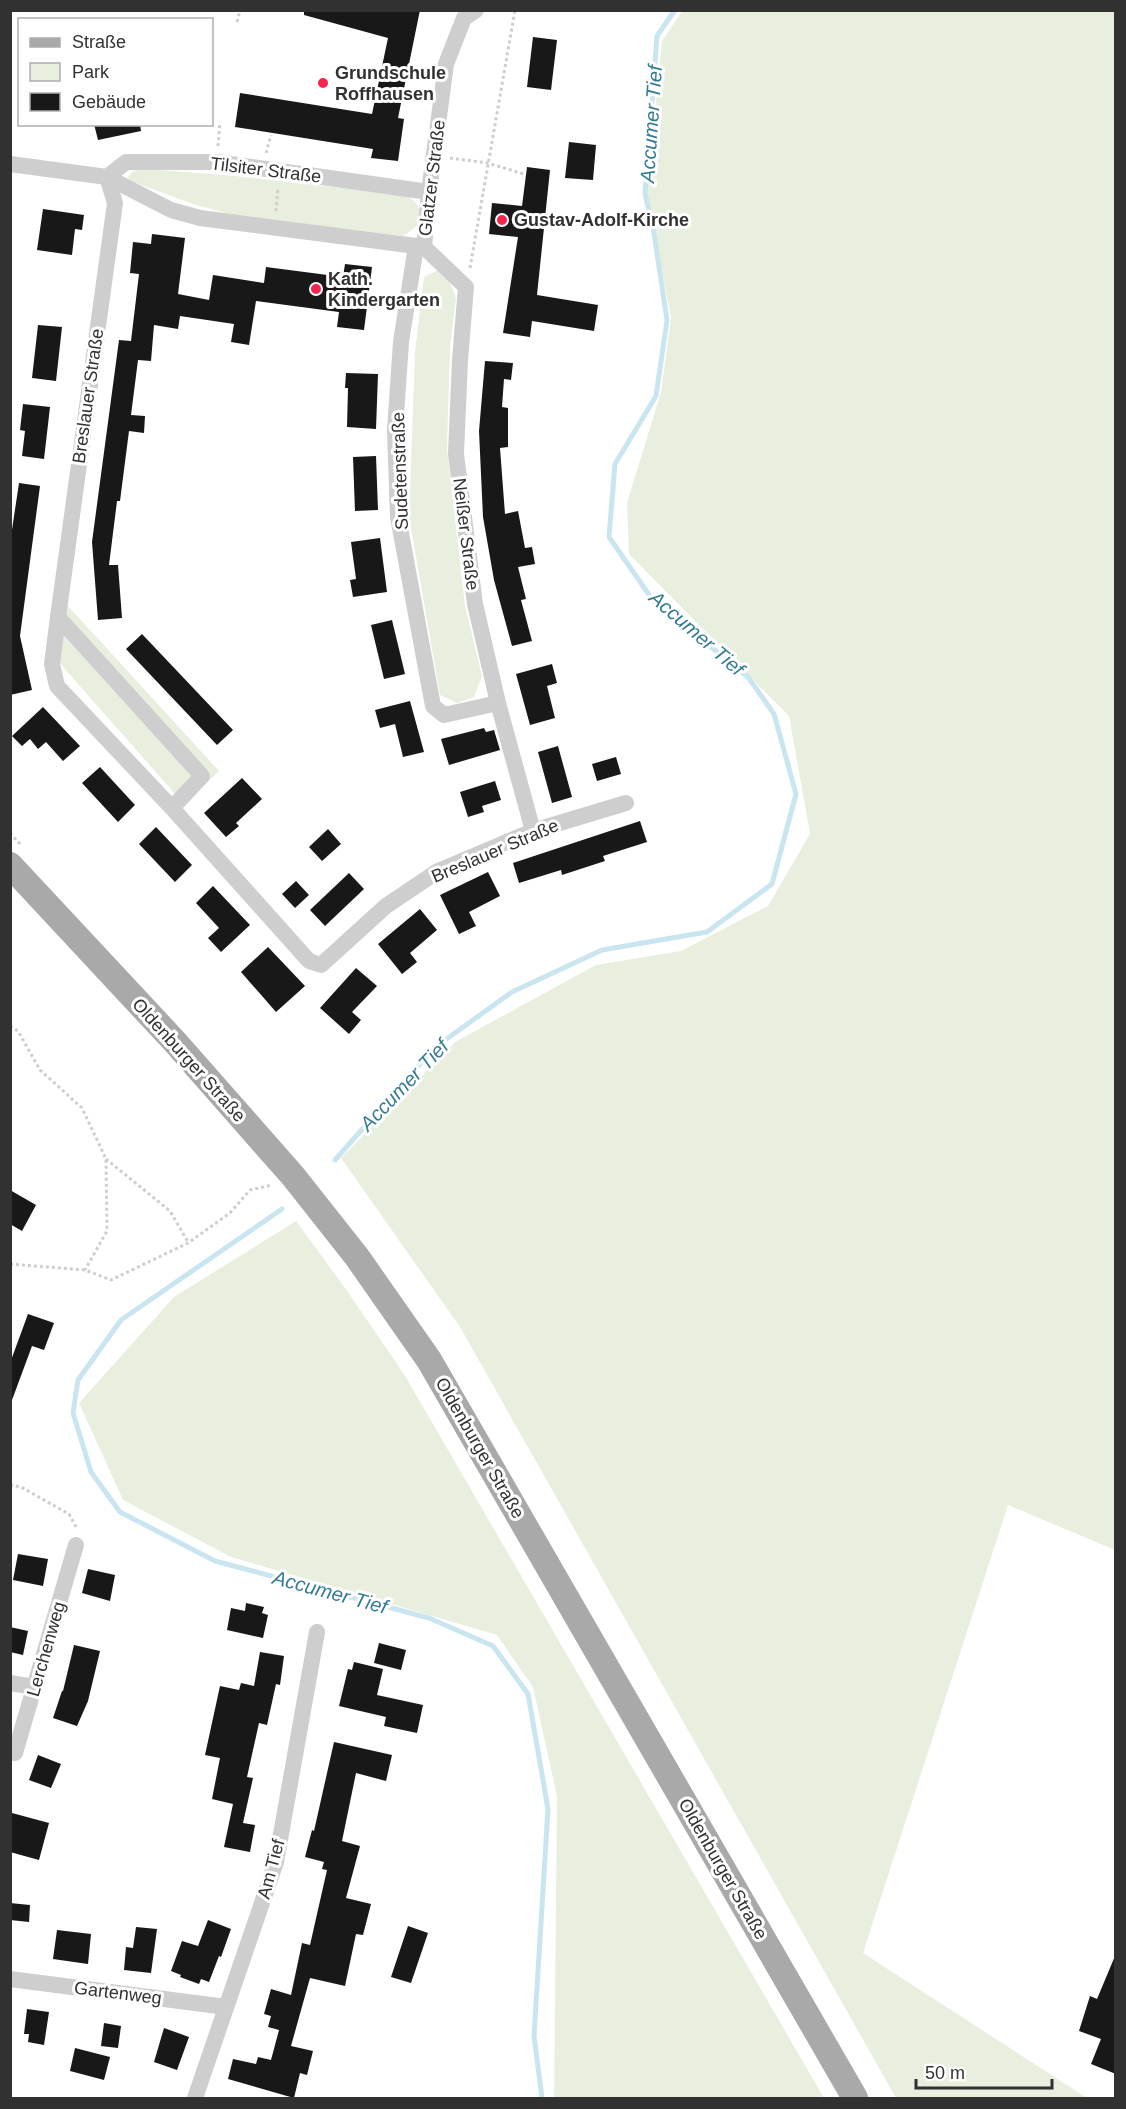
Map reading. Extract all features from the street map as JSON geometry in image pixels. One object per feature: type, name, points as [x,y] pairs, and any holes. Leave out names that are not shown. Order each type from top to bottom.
[{"type":"main road","name":"Oldenburger Straße","points":[[10,865],[175,1042],[292,1176],[357,1257],[429,1360],[855,2098]]},
{"type":"street","name":"Glatzer Straße","points":[[420,246],[446,64],[464,18],[476,10]]},
{"type":"street","name":"Tilsiter Straße","points":[[107,177],[126,162],[216,162],[429,192]]},
{"type":"street","points":[[10,164],[107,177],[171,210],[200,218],[420,246],[466,287]]},
{"type":"street","name":"Breslauer Straße","points":[[107,177],[115,203],[52,664],[57,686],[309,961],[321,965],[387,906],[438,871],[534,831],[627,803]]},
{"type":"street","name":"Sudetenstraße","points":[[420,246],[401,342],[395,430],[398,517],[433,706],[444,715],[498,704]]},
{"type":"street","name":"Neißer Straße","points":[[466,287],[456,454],[475,604],[498,704],[534,831]]},
{"type":"street","points":[[58,617],[202,776],[171,808]]},
{"type":"street","name":"Lerchenweg","points":[[15,1753],[76,1545]]},
{"type":"street","name":"Am Tief","points":[[195,2098],[276,1862],[317,1632]]},
{"type":"street","points":[[10,1683],[35,1688]]},
{"type":"street","name":"Gartenweg","points":[[10,1979],[226,2007]]},
{"type":"path","points":[[237,22],[240,10]]},
{"type":"path","points":[[466,287],[514,10]]},
{"type":"path","points":[[216,162],[220,122]]},
{"type":"path","points":[[434,156],[488,163],[524,174]]},
{"type":"path","points":[[275,228],[280,171]]},
{"type":"path","points":[[10,1026],[18,1031],[40,1070],[82,1108],[106,1159],[107,1231],[85,1270]]},
{"type":"path","points":[[106,1159],[170,1211],[188,1243]]},
{"type":"path","points":[[10,1264],[85,1270],[111,1280],[188,1243],[230,1213],[250,1190],[268,1186],[274,1182]]},
{"type":"path","points":[[10,1485],[21,1487],[69,1514],[79,1533],[76,1545]]},
{"type":"green space","points":[[683,10],[1115,11],[1115,1550],[1008,1505],[863,1953],[1087,2098],[896,2098],[460,1327],[341,1158],[455,1042],[596,965],[681,951],[768,906],[810,834],[789,716],[629,554],[627,503],[661,392],[671,318],[647,195],[662,41]]},
{"type":"green space","points":[[146,169],[235,176],[406,195],[418,207],[420,224],[403,236],[233,215],[196,205],[130,181],[128,177],[133,171]]},
{"type":"green space","points":[[438,270],[449,280],[456,298],[450,347],[447,449],[465,606],[482,676],[474,697],[457,703],[440,695],[409,516],[415,352],[424,277]]},
{"type":"green space","points":[[58,595],[219,771],[184,804],[49,651]]},
{"type":"green space","points":[[296,1221],[404,1374],[824,2098],[554,2098],[557,1796],[533,1687],[497,1635],[231,1557],[123,1500],[79,1403],[174,1297]]},
{"type":"building","points":[[304,10],[420,10],[398,118],[404,119],[398,161],[371,158],[373,149],[235,127],[240,93],[372,114],[388,38],[304,15]]},
{"type":"building","points":[[533,37],[557,40],[551,90],[527,87]]},
{"type":"building","points":[[94,126],[140,126],[141,131],[98,140]]},
{"type":"building","points":[[569,142],[596,145],[593,180],[565,178]]},
{"type":"building","points":[[527,167],[550,170],[537,295],[598,305],[594,331],[532,321],[530,337],[503,333],[518,237],[489,234],[492,203],[522,206]]},
{"type":"building","points":[[43,209],[84,215],[82,230],[75,229],[72,255],[37,250]]},
{"type":"building","points":[[152,234],[185,238],[178,294],[209,300],[213,275],[264,283],[266,267],[343,277],[345,264],[372,267],[364,330],[337,327],[339,312],[256,301],[249,345],[231,342],[234,324],[180,316],[178,329],[154,325],[151,361],[138,360],[131,415],[145,416],[144,433],[129,431],[109,565],[118,565],[122,618],[98,620],[92,542],[119,340],[131,341],[139,274],[130,273],[133,242],[151,244]]},
{"type":"building","points":[[38,325],[62,327],[56,381],[32,378]]},
{"type":"building","points":[[485,361],[513,363],[511,380],[504,379],[502,407],[508,408],[508,447],[500,448],[505,514],[518,511],[525,548],[532,547],[535,564],[518,567],[526,599],[521,600],[532,641],[512,646],[494,580],[483,517],[479,431]]},
{"type":"building","points":[[346,373],[378,374],[376,429],[347,427]]},
{"type":"building","points":[[23,404],[50,407],[44,459],[22,456],[25,431],[20,430]]},
{"type":"building","points":[[376,456],[378,510],[355,511],[353,457]]},
{"type":"building","points":[[19,483],[40,486],[20,636],[32,690],[10,695],[10,543]]},
{"type":"building","points":[[380,538],[387,592],[353,597],[350,580],[356,579],[351,542]]},
{"type":"building","points":[[392,620],[405,674],[384,679],[371,625]]},
{"type":"building","points":[[142,634],[233,730],[217,745],[126,649]]},
{"type":"building","points":[[552,664],[557,683],[547,686],[555,718],[530,725],[516,674]]},
{"type":"building","points":[[410,701],[424,752],[403,757],[395,724],[380,728],[375,710]]},
{"type":"building","points":[[43,707],[80,746],[63,761],[46,742],[38,749],[30,739],[22,746],[12,736]]},
{"type":"building","points":[[484,728],[486,732],[494,730],[500,750],[449,765],[441,739]]},
{"type":"building","points":[[558,746],[572,797],[552,803],[538,752]]},
{"type":"building","points":[[616,757],[621,774],[597,781],[592,764]]},
{"type":"building","points":[[100,767],[135,805],[118,822],[82,783]]},
{"type":"building","points":[[242,778],[262,799],[236,823],[239,826],[226,837],[204,813]]},
{"type":"building","points":[[495,781],[501,800],[482,806],[484,812],[468,817],[460,792]]},
{"type":"building","points":[[640,821],[647,842],[603,856],[605,861],[562,875],[561,870],[519,883],[513,863]]},
{"type":"building","points":[[156,827],[192,865],[175,882],[139,844]]},
{"type":"building","points":[[328,829],[341,844],[322,861],[309,847]]},
{"type":"building","points":[[488,872],[500,896],[469,912],[476,926],[459,934],[440,895]]},
{"type":"building","points":[[349,873],[364,889],[325,926],[310,910]]},
{"type":"building","points":[[296,881],[309,895],[295,908],[282,894]]},
{"type":"building","points":[[213,886],[250,925],[221,952],[208,938],[219,928],[196,903]]},
{"type":"building","points":[[420,909],[437,930],[410,953],[417,962],[402,974],[378,944]]},
{"type":"building","points":[[268,947],[305,986],[276,1012],[241,972]]},
{"type":"building","points":[[356,968],[377,986],[352,1012],[361,1020],[349,1034],[320,1008]]},
{"type":"building","points":[[10,1190],[36,1205],[22,1231],[10,1224]]},
{"type":"building","points":[[28,1314],[54,1323],[44,1350],[32,1346],[12,1400],[10,1400],[10,1363]]},
{"type":"building","points":[[18,1554],[48,1559],[43,1586],[13,1580]]},
{"type":"building","points":[[88,1569],[115,1575],[110,1601],[82,1593]]},
{"type":"building","points":[[246,1603],[264,1607],[262,1613],[268,1615],[263,1638],[227,1630],[231,1608],[245,1611]]},
{"type":"building","points":[[10,1627],[28,1631],[23,1655],[10,1652]]},
{"type":"building","points":[[379,1643],[406,1650],[401,1670],[374,1663]]},
{"type":"building","points":[[74,1645],[100,1651],[88,1701],[77,1726],[53,1718],[63,1691]]},
{"type":"building","points":[[260,1652],[284,1656],[280,1685],[276,1684],[267,1725],[259,1723],[247,1777],[253,1778],[243,1823],[255,1825],[250,1852],[224,1847],[233,1804],[212,1799],[220,1758],[205,1755],[220,1686],[239,1690],[241,1683],[254,1686]]},
{"type":"building","points":[[354,1662],[383,1669],[377,1695],[423,1705],[417,1733],[384,1726],[386,1717],[339,1706],[348,1669],[352,1670]]},
{"type":"building","points":[[334,1742],[392,1755],[386,1781],[356,1773],[342,1841],[360,1846],[346,1898],[371,1904],[363,1935],[356,1934],[345,1986],[310,1978],[291,2046],[313,2051],[307,2075],[300,2073],[294,2098],[228,2079],[233,2059],[256,2064],[258,2057],[271,2060],[279,2030],[268,2027],[271,2016],[264,2014],[271,1989],[291,1995],[302,1943],[310,1945],[327,1870],[322,1869],[324,1862],[305,1857],[312,1830],[314,1831]]},
{"type":"building","points":[[38,1755],[61,1764],[51,1788],[29,1780]]},
{"type":"building","points":[[12,1813],[49,1823],[39,1860],[10,1852]]},
{"type":"building","points":[[10,1903],[30,1905],[29,1922],[10,1920]]},
{"type":"building","points":[[208,1920],[231,1929],[209,1982],[201,1979],[199,1984],[171,1971],[182,1941],[198,1946]]},
{"type":"building","points":[[408,1926],[428,1933],[411,1983],[391,1977]]},
{"type":"building","points":[[136,1927],[157,1929],[151,1973],[124,1970],[126,1947],[133,1948]]},
{"type":"building","points":[[57,1930],[91,1934],[88,1964],[53,1959]]},
{"type":"building","points":[[1115,1956],[1116,2074],[1091,2064],[1101,2039],[1079,2031],[1090,1996],[1097,1999]]},
{"type":"building","points":[[27,2009],[49,2012],[44,2045],[28,2042],[29,2034],[24,2034]]},
{"type":"building","points":[[104,2023],[121,2026],[118,2048],[101,2046]]},
{"type":"building","points":[[164,2028],[189,2037],[177,2070],[154,2062]]},
{"type":"building","points":[[75,2048],[110,2057],[104,2080],[70,2071]]},
{"type":"waterway","name":"Accumer Tief","points":[[335,1160],[434,1048],[512,992],[602,950],[707,932],[772,884],[796,794],[774,714],[748,677],[652,599],[609,537],[615,464],[656,396],[667,320],[653,227],[645,194],[657,36],[675,10]]},
{"type":"waterway","name":"Accumer Tief","points":[[282,1209],[121,1320],[78,1380],[73,1413],[91,1472],[120,1512],[215,1561],[429,1618],[493,1646],[528,1694],[548,1809],[534,2036],[542,2098]]},
{"type":"place","name":"Grundschule Roffhausen","points":[[323,83]]},
{"type":"place","name":"Gustav-Adolf-Kirche","points":[[502,220]]},
{"type":"place","name":"Kath. Kindergarten","points":[[316,289]]}]
